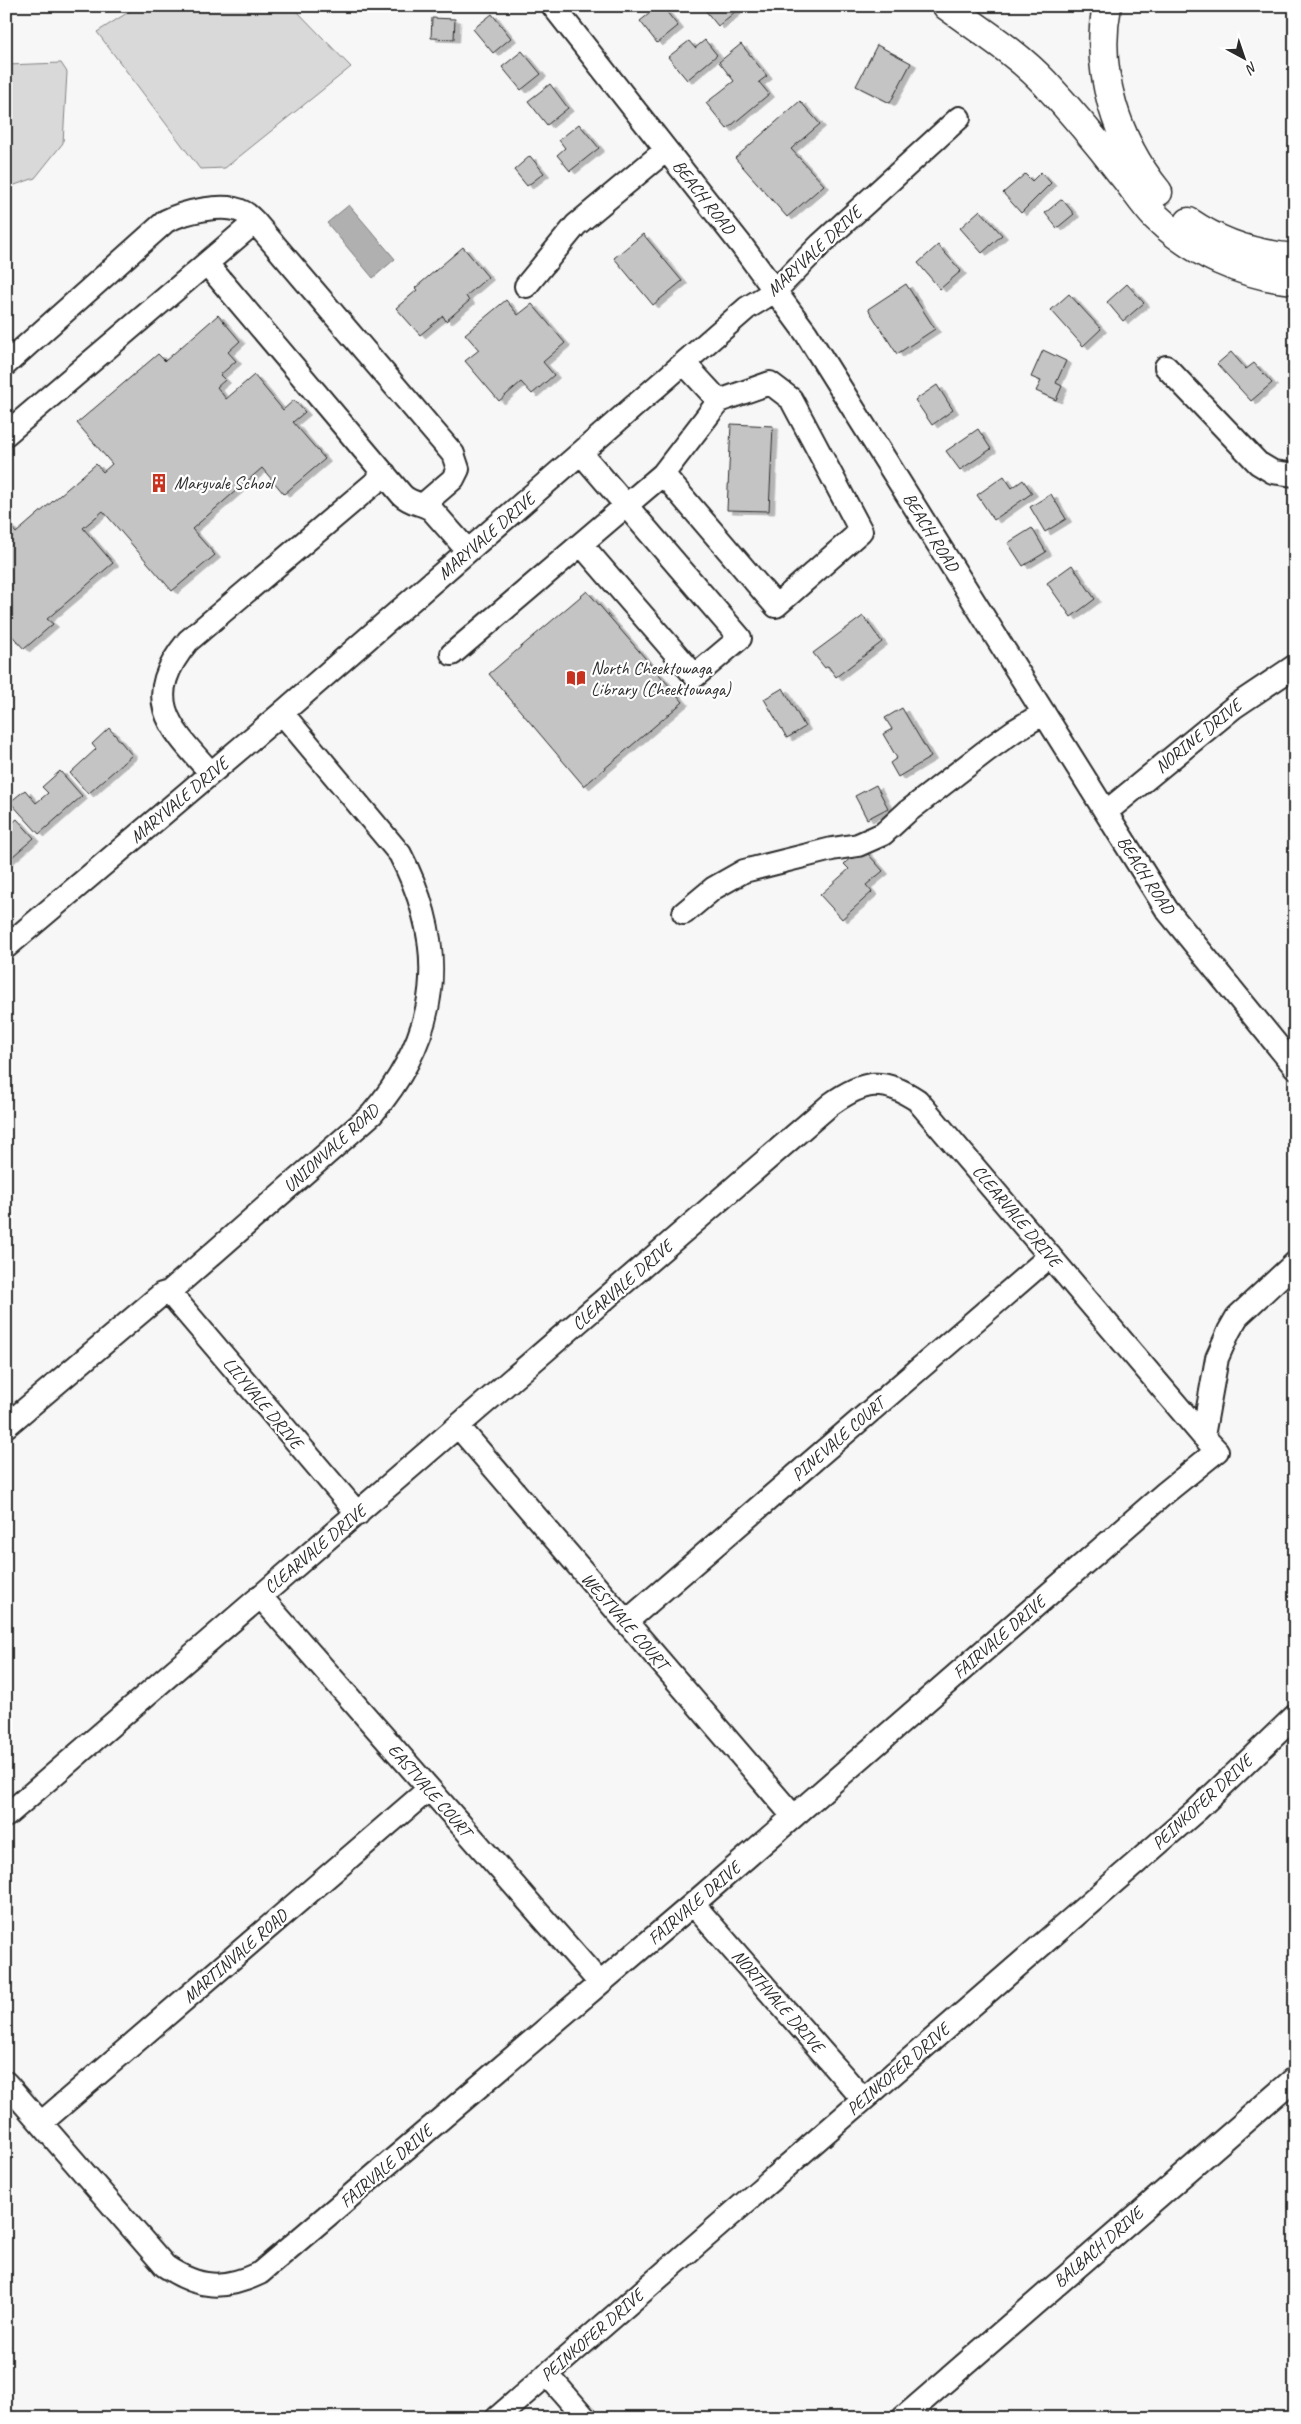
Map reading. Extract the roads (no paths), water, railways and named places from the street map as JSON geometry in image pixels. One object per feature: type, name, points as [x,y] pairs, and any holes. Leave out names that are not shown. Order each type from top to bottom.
[{"type":"highway","points":[[947,6],[994,40],[1044,82],[1098,144],[1156,217],[1185,240],[1215,259],[1250,272],[1295,280]]},
{"type":"highway","points":[[1107,6],[1104,25],[1106,79],[1117,119],[1134,157],[1148,181],[1169,206],[1209,235],[1235,247],[1273,256],[1295,258]]},
{"type":"street","name":"BEACH ROAD","points":[[553,6],[806,333],[1167,910],[1295,1067]]},
{"type":"street","name":"MARYVALE DRIVE","points":[[6,947],[282,713],[747,308],[775,291],[821,244],[960,118]]},
{"type":"street","points":[[526,286],[576,225],[666,150]]},
{"type":"street","points":[[6,364],[166,221],[180,214],[218,208],[243,212],[255,222],[453,454],[458,470],[453,479],[424,504]]},
{"type":"street","points":[[6,434],[255,222]]},
{"type":"street","points":[[207,264],[406,499],[416,504],[424,504],[431,509],[468,551]]},
{"type":"street","points":[[684,363],[718,401]]},
{"type":"street","points":[[1166,367],[1258,463],[1273,472],[1295,475]]},
{"type":"street","points":[[452,654],[663,474],[718,401],[770,383],[791,399],[862,531],[776,606],[663,474]]},
{"type":"street","points":[[581,453],[625,507],[740,638],[696,676],[581,544]]},
{"type":"street","points":[[211,773],[175,733],[164,712],[163,694],[171,662],[188,641],[385,474]]},
{"type":"street","name":"NORINE DRIVE","points":[[1106,812],[1234,707],[1295,666]]},
{"type":"street","name":"UNIONVALE ROAD","points":[[6,1426],[162,1294],[169,1292],[372,1114],[386,1098],[419,1041],[430,1004],[432,983],[430,938],[406,865],[400,854],[282,713]]},
{"type":"street","points":[[684,913],[714,888],[744,872],[832,848],[858,845],[883,834],[907,812],[986,751],[1044,713]]},
{"type":"street","name":"CLEARVALE DRIVE","points":[[6,1816],[831,1104],[858,1086],[871,1084],[892,1087],[904,1091],[917,1100],[1203,1436]]},
{"type":"street","name":"PINEVALE COURT","points":[[626,1622],[1050,1256]]},
{"type":"street","points":[[1203,1436],[1217,1358],[1229,1331],[1237,1317],[1295,1263]]},
{"type":"street","name":"LILYVALE DRIVE","points":[[169,1292],[358,1514]]},
{"type":"street","name":"WESTVALE COURT","points":[[458,1426],[793,1816]]},
{"type":"street","name":"FAIRVALE DRIVE","points":[[6,2083],[165,2266],[181,2277],[199,2284],[221,2286],[240,2282],[260,2273],[693,1904],[1165,1493],[1217,1452],[1203,1436]]},
{"type":"street","name":"EASTVALE COURT","points":[[260,1596],[600,1983]]},
{"type":"street","name":"PEINKOFER DRIVE","points":[[497,2418],[1196,1810],[1295,1716]]},
{"type":"street","name":"MARTINVALE ROAD","points":[[41,2123],[429,1789]]},
{"type":"street","name":"NORTHVALE DRIVE","points":[[693,1904],[863,2099]]},
{"type":"street","name":"BALBACH DRIVE","points":[[902,2418],[1295,2078]]},
{"type":"street","points":[[547,2374],[585,2418]]},
{"type":"place","name":"Maryvale School","points":[[159,483]]},
{"type":"place","name":"North Cheektowaga Library (Cheektowaga)","points":[[576,678]]}]
